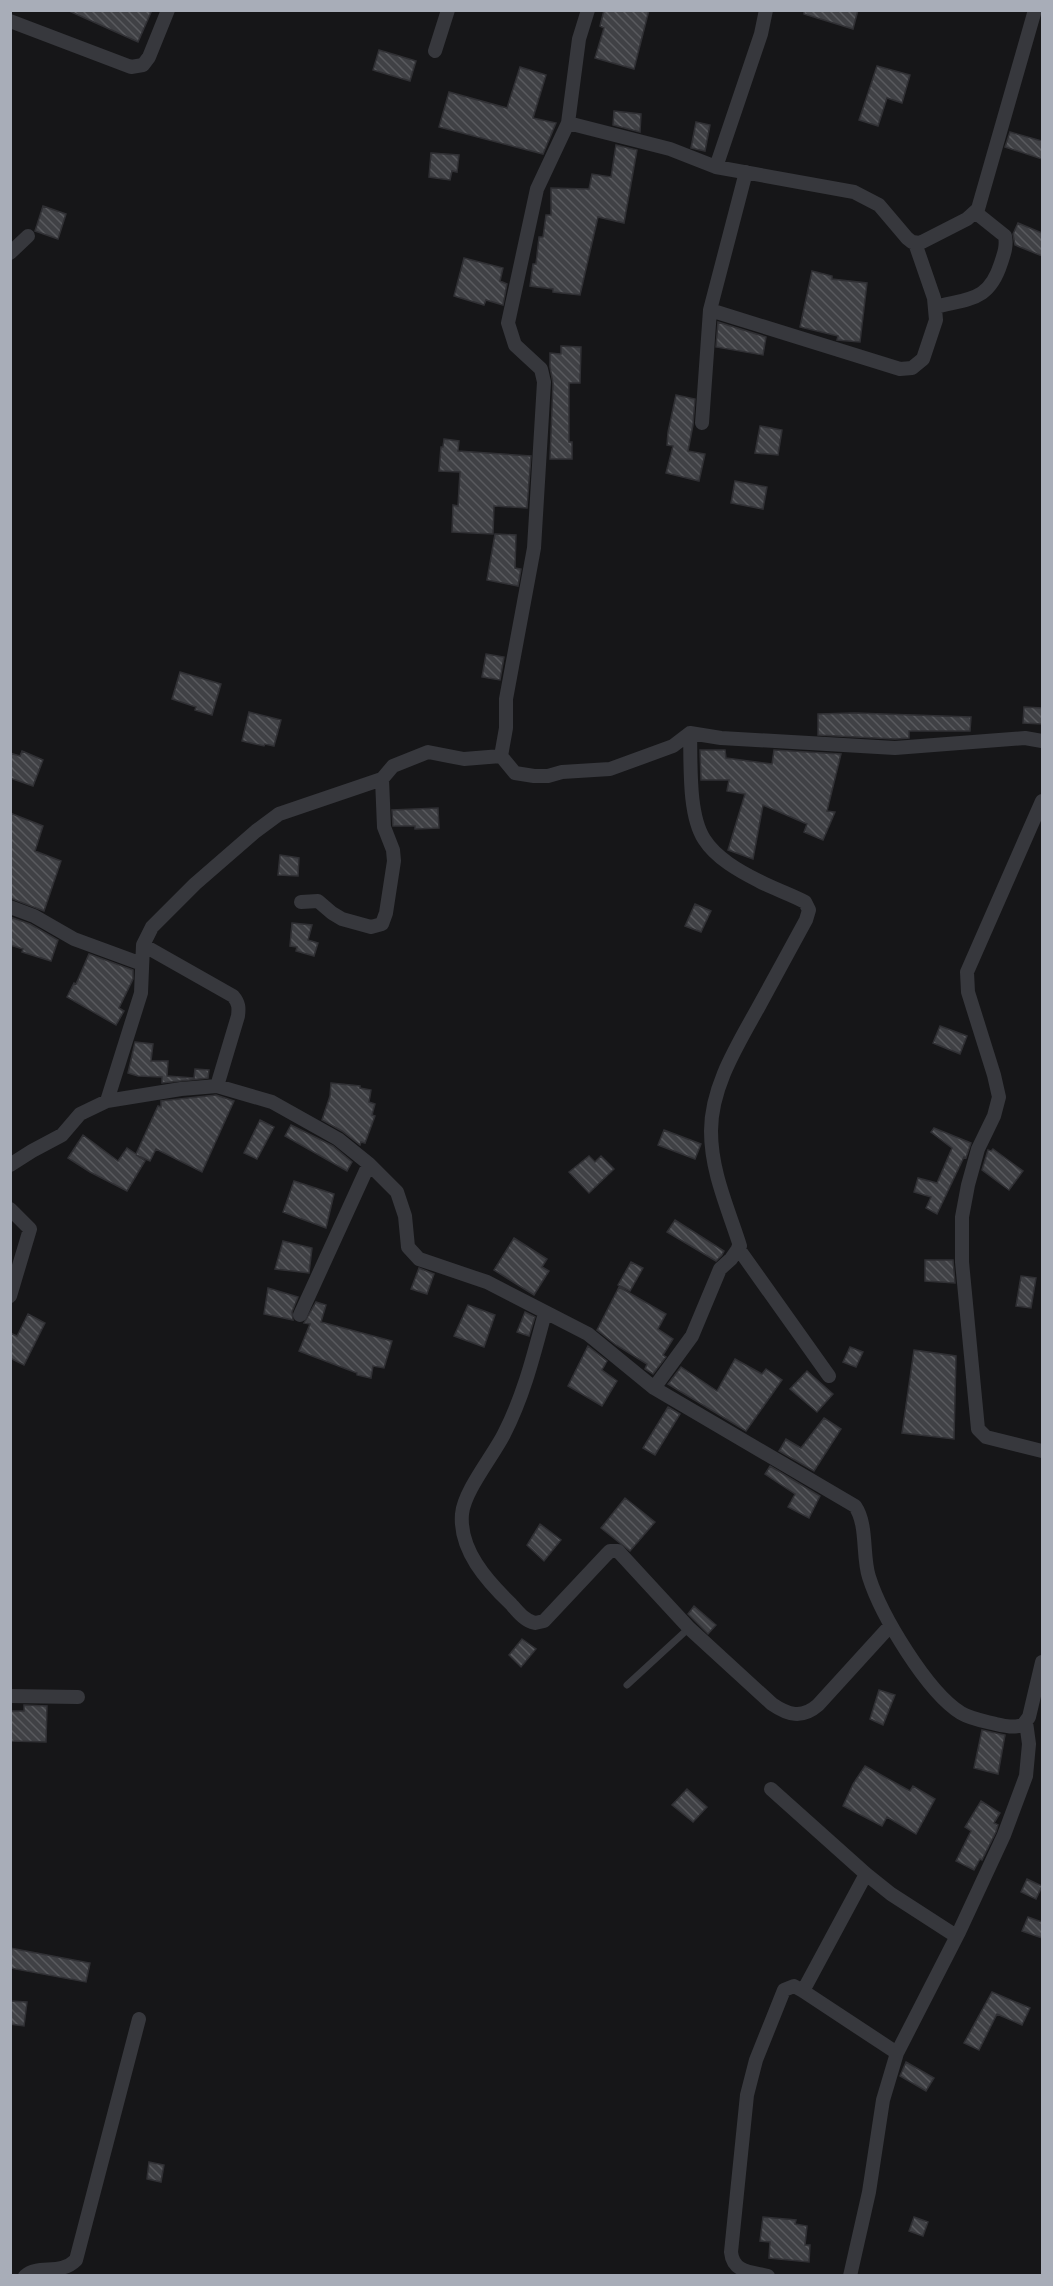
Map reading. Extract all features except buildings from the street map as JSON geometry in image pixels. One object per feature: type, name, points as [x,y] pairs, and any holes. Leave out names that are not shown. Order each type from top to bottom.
[{"type":"street","points":[[10,21],[131,68],[143,65],[149,57],[168,10]]},
{"type":"street","points":[[435,51],[448,10]]},
{"type":"street","points":[[588,10],[579,39],[568,123],[537,189],[508,323],[514,345],[541,369],[544,382],[534,548],[506,699],[506,728],[501,756],[515,773],[548,776],[562,772],[610,770],[673,747],[690,733],[721,738],[895,748],[1025,738],[1042,741]]},
{"type":"street","points":[[716,167],[761,34],[766,10]]},
{"type":"street","points":[[915,243],[926,241],[968,219],[980,204],[1035,10]]},
{"type":"street","points":[[568,123],[670,149],[716,167],[834,187],[861,195],[879,205],[907,238],[915,243],[936,306],[936,320],[923,359],[918,365],[906,369],[710,310]]},
{"type":"street","points":[[702,423],[710,310],[746,172]]},
{"type":"street","points":[[936,306],[981,295],[990,289],[998,274],[1005,252],[1005,236],[975,212]]},
{"type":"street","points":[[10,253],[28,236]]},
{"type":"street","points":[[654,1388],[692,1336],[720,1269],[731,1259],[740,1245],[724,1203],[712,1150],[711,1118],[725,1069],[806,920],[809,910],[805,902],[758,881],[727,863],[704,840],[699,831],[695,812],[690,733]]},
{"type":"street","points":[[107,1101],[141,993],[143,945],[152,927],[195,884],[268,821],[295,807],[382,779],[393,766],[428,752],[464,759],[501,756]]},
{"type":"street","points":[[301,902],[318,901],[336,917],[364,926],[375,927],[382,924],[386,914],[394,861],[393,850],[384,827],[382,779]]},
{"type":"street","points":[[1042,801],[967,972],[968,992],[999,1097],[994,1116],[981,1141],[968,1185],[961,1239],[978,1430],[986,1437],[1042,1451]]},
{"type":"street","points":[[10,907],[34,916],[74,939],[142,964]]},
{"type":"street","points":[[143,945],[237,1000],[238,1016],[217,1086]]},
{"type":"street","points":[[10,1165],[62,1135],[80,1114],[107,1101],[181,1089],[217,1086],[272,1102],[338,1139],[369,1164],[397,1192],[402,1203],[406,1238],[412,1253],[419,1259],[487,1282],[588,1334],[654,1388],[855,1506],[860,1519],[869,1578],[890,1626],[939,1695],[960,1712],[974,1719],[1011,1727],[1018,1727],[1026,1722]]},
{"type":"street","points":[[300,1315],[369,1164]]},
{"type":"street","points":[[10,1209],[30,1229],[10,1296]]},
{"type":"street","points":[[738,1248],[829,1376]]},
{"type":"street","points":[[545,1313],[526,1385],[504,1434],[463,1506],[462,1516],[466,1543],[475,1562],[493,1587],[531,1623],[540,1623],[544,1620],[613,1550],[622,1554],[689,1628],[772,1704],[781,1710],[797,1714],[811,1711],[818,1705],[890,1626]]},
{"type":"street","points":[[850,2276],[869,2192],[883,2100],[897,2053],[1004,1835],[1020,1793],[1029,1760],[1026,1722],[1042,1662]]},
{"type":"street","points":[[10,1696],[78,1697]]},
{"type":"street","points":[[771,1789],[891,1894],[956,1936]]},
{"type":"street","points":[[803,1991],[866,1874]]},
{"type":"street","points":[[759,2275],[738,2268],[734,2264],[731,2252],[747,2095],[756,2060],[784,1990],[794,1986],[803,1991],[897,2053]]},
{"type":"street","points":[[25,2276],[34,2270],[54,2270],[69,2266],[76,2260],[139,2019]]},
{"type":"lane","points":[[627,1685],[689,1628]]}]
